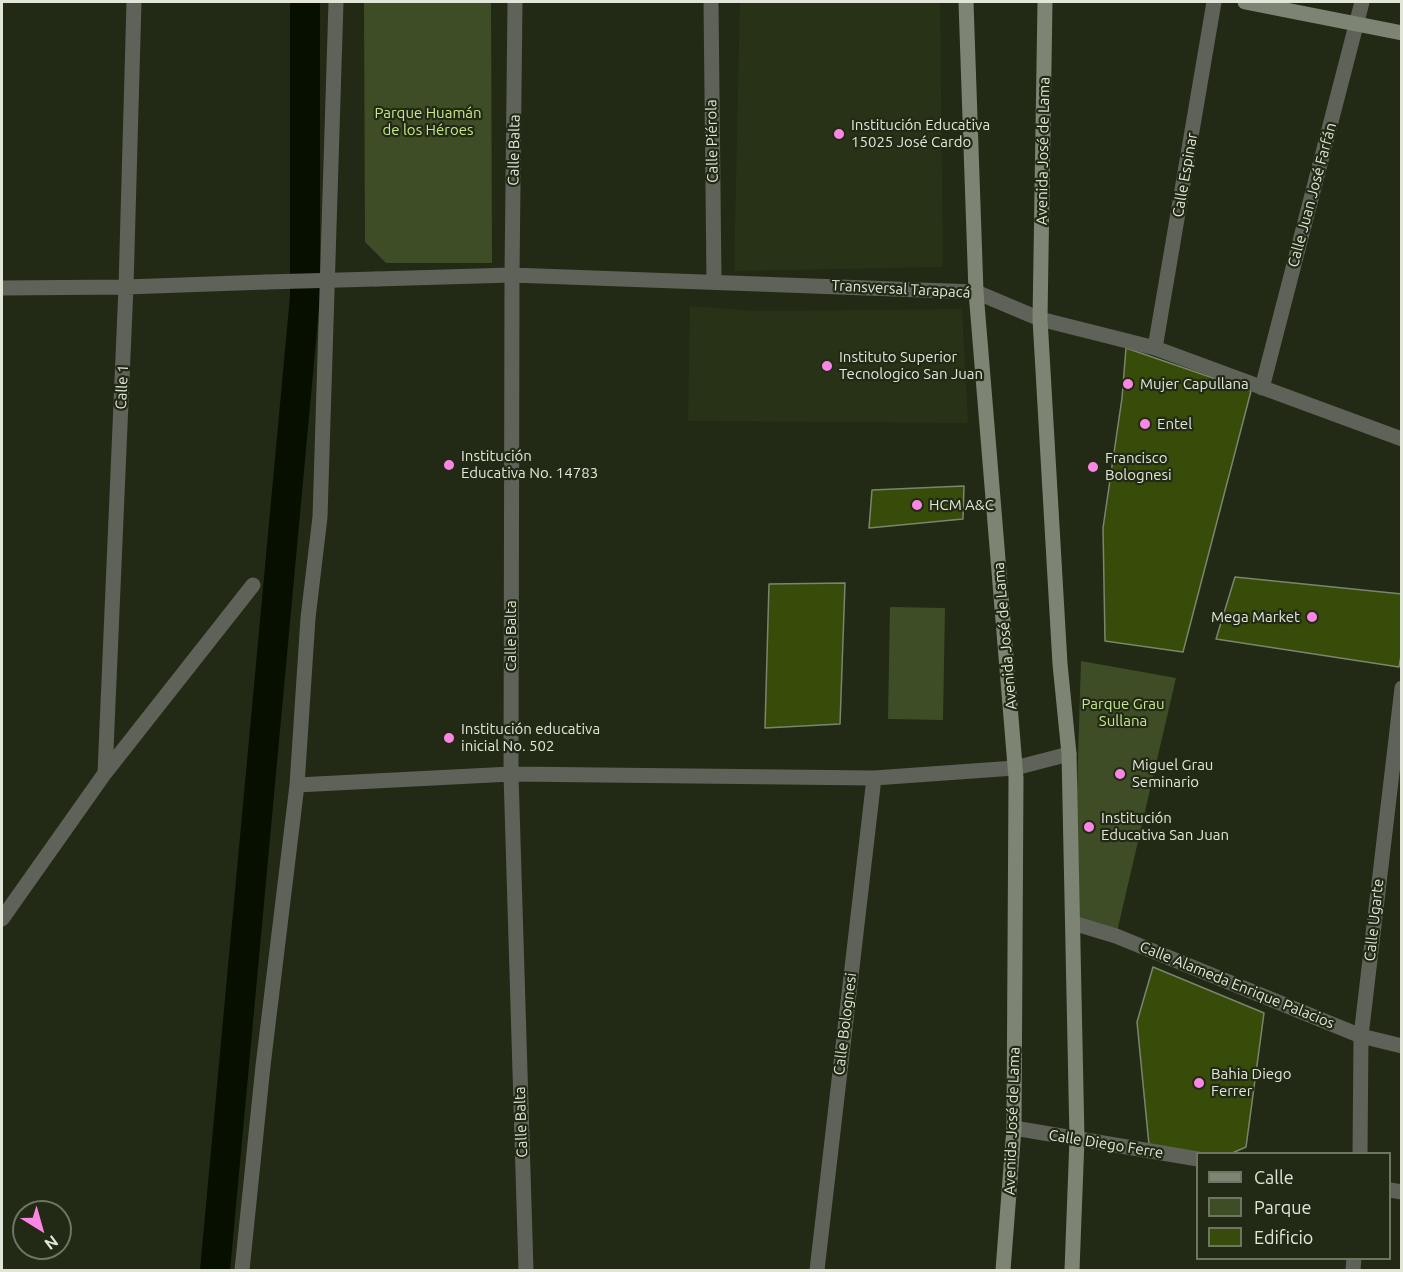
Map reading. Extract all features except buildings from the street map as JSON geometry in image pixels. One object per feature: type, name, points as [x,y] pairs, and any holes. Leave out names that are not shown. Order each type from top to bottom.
[{"type":"main road","name":"Avenida José de Lama","points":[[966,2],[976,292],[1015,768],[1014,1128],[1003,1270]]},
{"type":"main road","name":"Avenida José de Lama","points":[[1045,2],[1040,319],[1060,664],[1069,754],[1077,1139],[1072,1270]]},
{"type":"main road","points":[[1245,2],[1356,22],[1401,33]]},
{"type":"street","name":"Calle 1","points":[[105,773],[126,287],[134,2]]},
{"type":"street","points":[[242,1270],[263,1066],[297,785],[308,618],[320,517],[336,2]]},
{"type":"street","name":"Calle Balta","points":[[515,2],[511,774],[526,1270]]},
{"type":"street","name":"Calle Piérola","points":[[711,2],[714,281]]},
{"type":"street","name":"Calle Espinar","points":[[1155,348],[1214,2]]},
{"type":"street","name":"Calle Juan José Farfán","points":[[1262,388],[1362,2]]},
{"type":"street","name":"Transversal Tarapacá","points":[[2,288],[126,287],[512,275],[976,292],[1040,319],[1155,348],[1401,439]]},
{"type":"street","points":[[2,919],[105,773],[254,585]]},
{"type":"street","name":"Calle Ugarte","points":[[1360,1152],[1361,1036],[1401,688]]},
{"type":"street","points":[[297,785],[511,774],[874,778],[1015,768],[1069,754]]},
{"type":"street","name":"Calle Bolognesi","points":[[817,1270],[874,778]]},
{"type":"street","name":"Calle Alameda Enrique Palacios","points":[[1073,923],[1116,936],[1361,1036],[1401,1046]]},
{"type":"street","name":"Calle Diego Ferre","points":[[1014,1128],[1196,1159]]},
{"type":"shaded area","name":"Institución Educativa 15025 José Cardo","points":[[740,2],[940,2],[943,267],[734,271]]},
{"type":"shaded area","name":"Instituto Superior Tecnologico San Juan","points":[[690,306],[758,311],[962,309],[968,423],[688,421]]},
{"type":"green space","name":"Parque Huamán de los Héroes","points":[[364,2],[491,2],[492,263],[386,263],[365,242]]},
{"type":"green space","points":[[890,607],[945,608],[943,720],[888,719]]},
{"type":"green space","name":"Parque Grau Sullana","points":[[1081,661],[1176,678],[1116,936],[1073,923]]},
{"type":"waterway","points":[[215,1270],[305,297],[305,2]]},
{"type":"place","name":"Institución Educativa 15025 José Cardo","points":[[839,134]]},
{"type":"place","name":"Instituto Superior Tecnologico San Juan","points":[[827,366]]},
{"type":"place","name":"Mujer Capullana","points":[[1128,384]]},
{"type":"place","name":"Entel","points":[[1145,424]]},
{"type":"place","name":"Institución Educativa No. 14783","points":[[449,465]]},
{"type":"place","name":"Francisco Bolognesi","points":[[1093,467]]},
{"type":"place","name":"HCM A&C","points":[[917,505]]},
{"type":"place","name":"Mega Market","points":[[1312,617]]},
{"type":"place","name":"Institución educativa inicial No. 502","points":[[449,738]]},
{"type":"place","name":"Miguel Grau Seminario","points":[[1120,774]]},
{"type":"place","name":"Institución Educativa San Juan","points":[[1089,827]]},
{"type":"place","name":"Bahia Diego Ferrer","points":[[1199,1083]]}]
